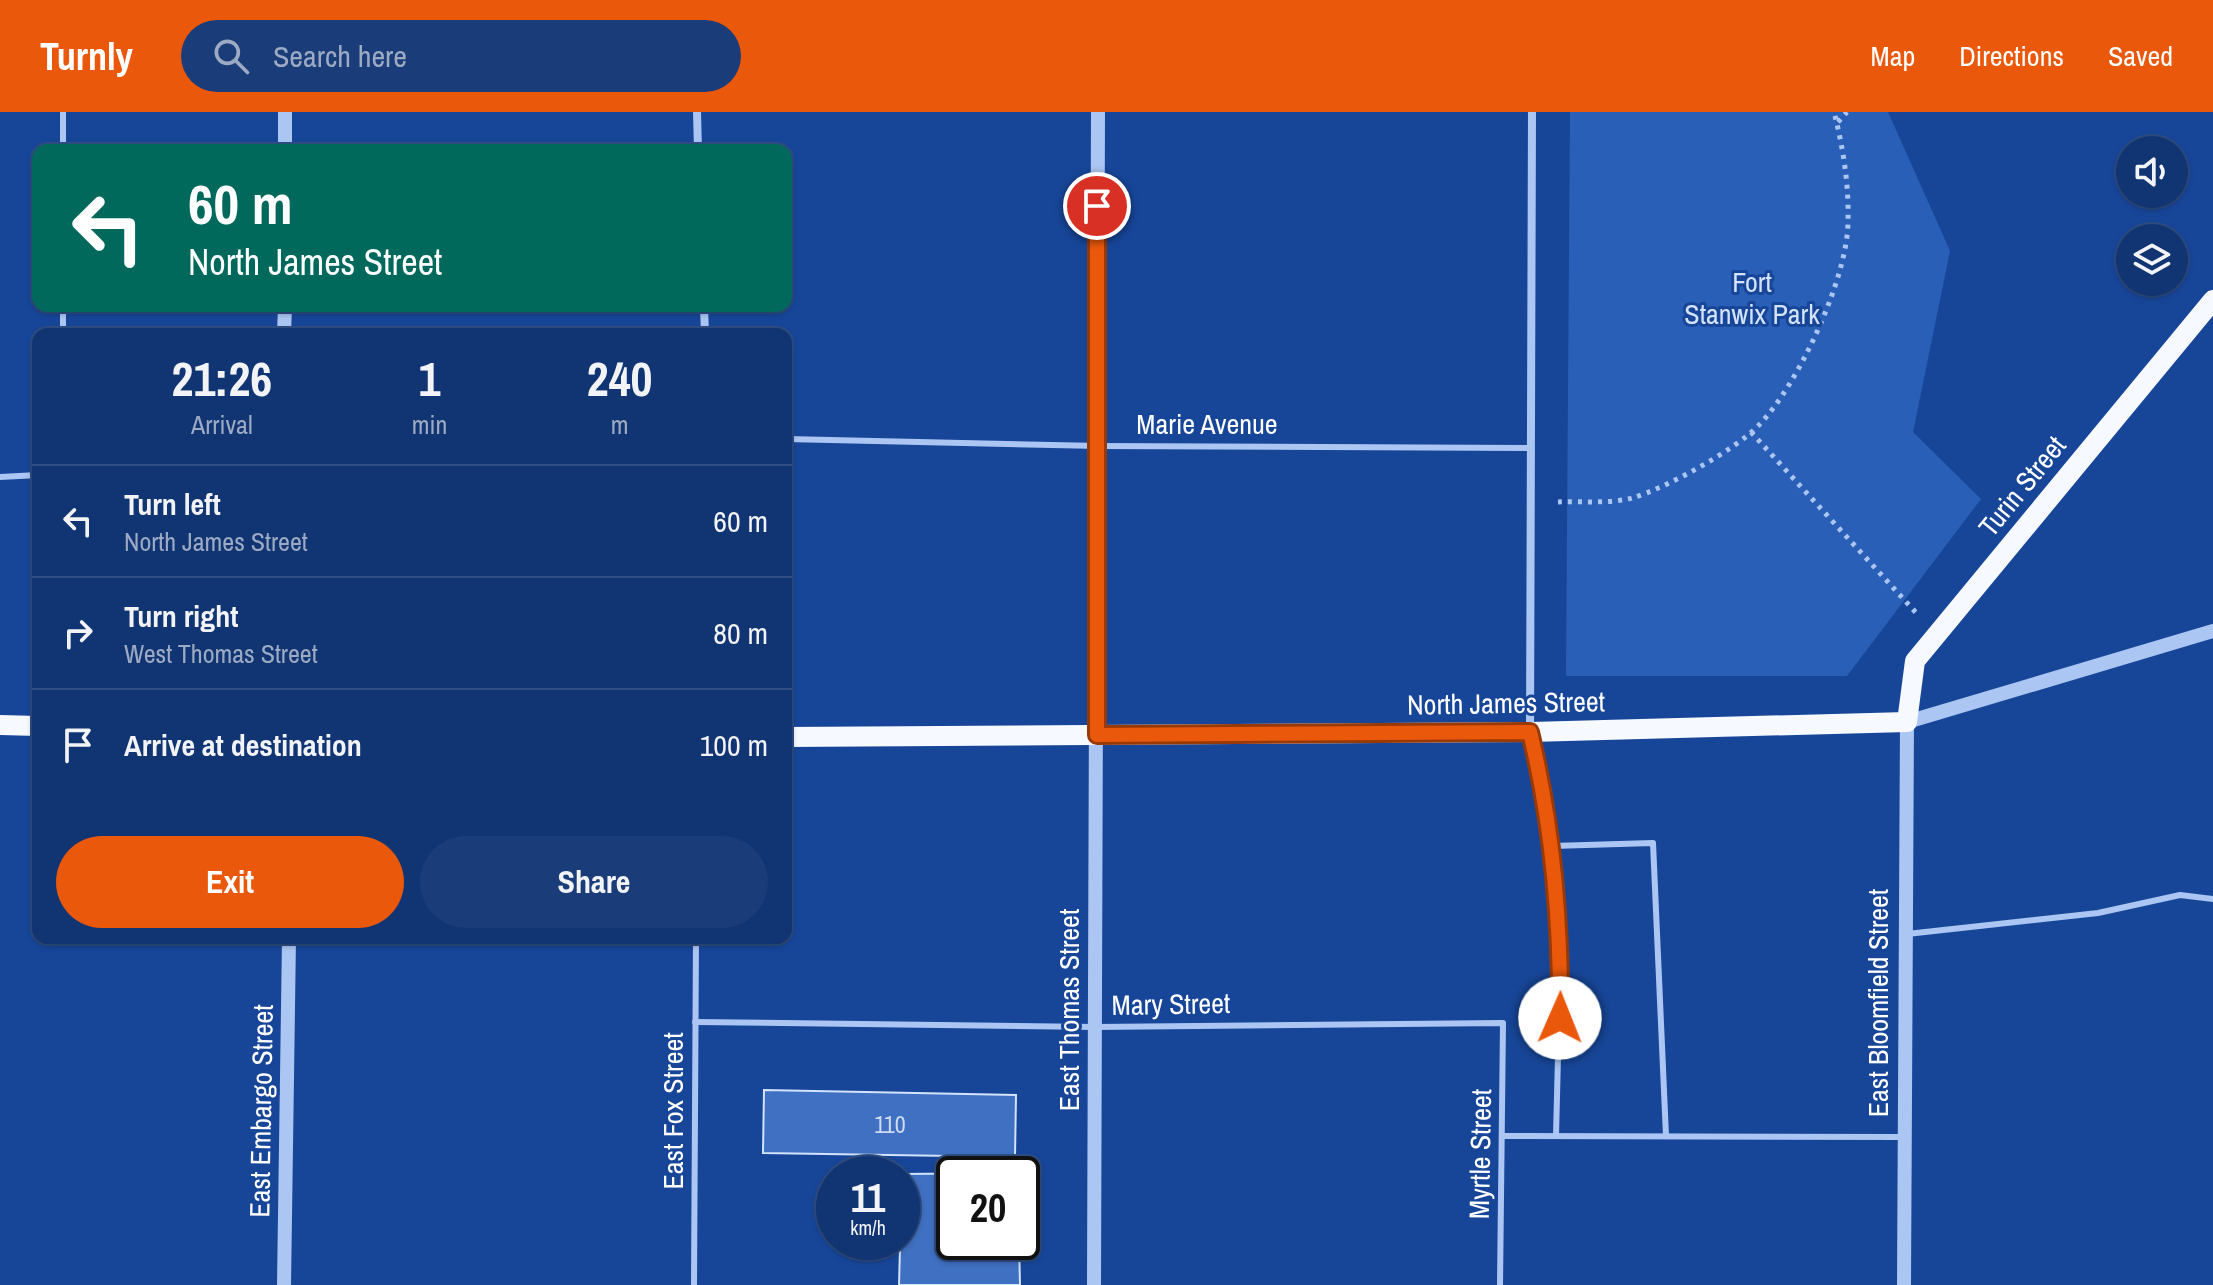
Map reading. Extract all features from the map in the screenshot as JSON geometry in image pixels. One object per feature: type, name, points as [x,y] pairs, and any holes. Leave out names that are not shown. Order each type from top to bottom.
[{"type":"main road","name":"Turin Street","points":[[1907,722],[1915,661],[2213,300]]},
{"type":"main road","name":"North James Street","points":[[792,737],[1530,732],[1907,722]]},
{"type":"main road","points":[[0,725],[32,726]]},
{"type":"street","points":[[285,112],[285,144]]},
{"type":"street","points":[[697,112],[698,144]]},
{"type":"street","name":"East Thomas Street","points":[[1094,1285],[1100,446],[1098,112]]},
{"type":"street","points":[[1530,732],[1532,112]]},
{"type":"street","name":"North James Street","points":[[1907,722],[2213,631]]},
{"type":"street","name":"East Bloomfield Street","points":[[1904,1285],[1903,934],[1907,722]]},
{"type":"street","name":"East Embargo Street","points":[[284,1285],[289,944]]},
{"type":"lane","points":[[63,112],[63,144]]},
{"type":"lane","name":"Marie Avenue","points":[[792,439],[1100,446],[1531,448]]},
{"type":"lane","points":[[0,477],[32,475]]},
{"type":"lane","points":[[1530,732],[1547,802],[1561,938],[1556,1136]]},
{"type":"lane","points":[[1552,846],[1653,843],[1666,1136]]},
{"type":"lane","points":[[1903,934],[1958,931],[2098,913],[2180,895],[2213,899]]},
{"type":"lane","name":"East Fox Street","points":[[694,1285],[696,944]]},
{"type":"lane","name":"Mary Street","points":[[695,1022],[1095,1027],[1503,1023]]},
{"type":"lane","name":"Myrtle Street","points":[[1500,1285],[1503,1023]]},
{"type":"lane","points":[[1502,1136],[1903,1137]]},
{"type":"path","points":[[1558,502],[1630,498],[1694,470],[1758,426],[1801,366],[1832,296],[1849,224],[1844,152],[1834,112]]},
{"type":"path","points":[[1837,123],[1847,112]]},
{"type":"path","points":[[1750,431],[1936,634]]},
{"type":"green space","name":"Fort Stanwix Park","points":[[1570,112],[1888,112],[1950,251],[1913,432],[1981,499],[1847,676],[1566,676]]},
{"type":"building","points":[[764,1090],[1016,1095],[1015,1156],[763,1153]]},
{"type":"building","points":[[920,1174],[936,1174],[936,1260],[1019,1260],[1020,1285],[899,1285],[900,1260],[920,1260]]},
{"type":"route","points":[[1097,206],[1100,446],[1097,735],[1530,732],[1547,802],[1561,938],[1560,1018]]}]
